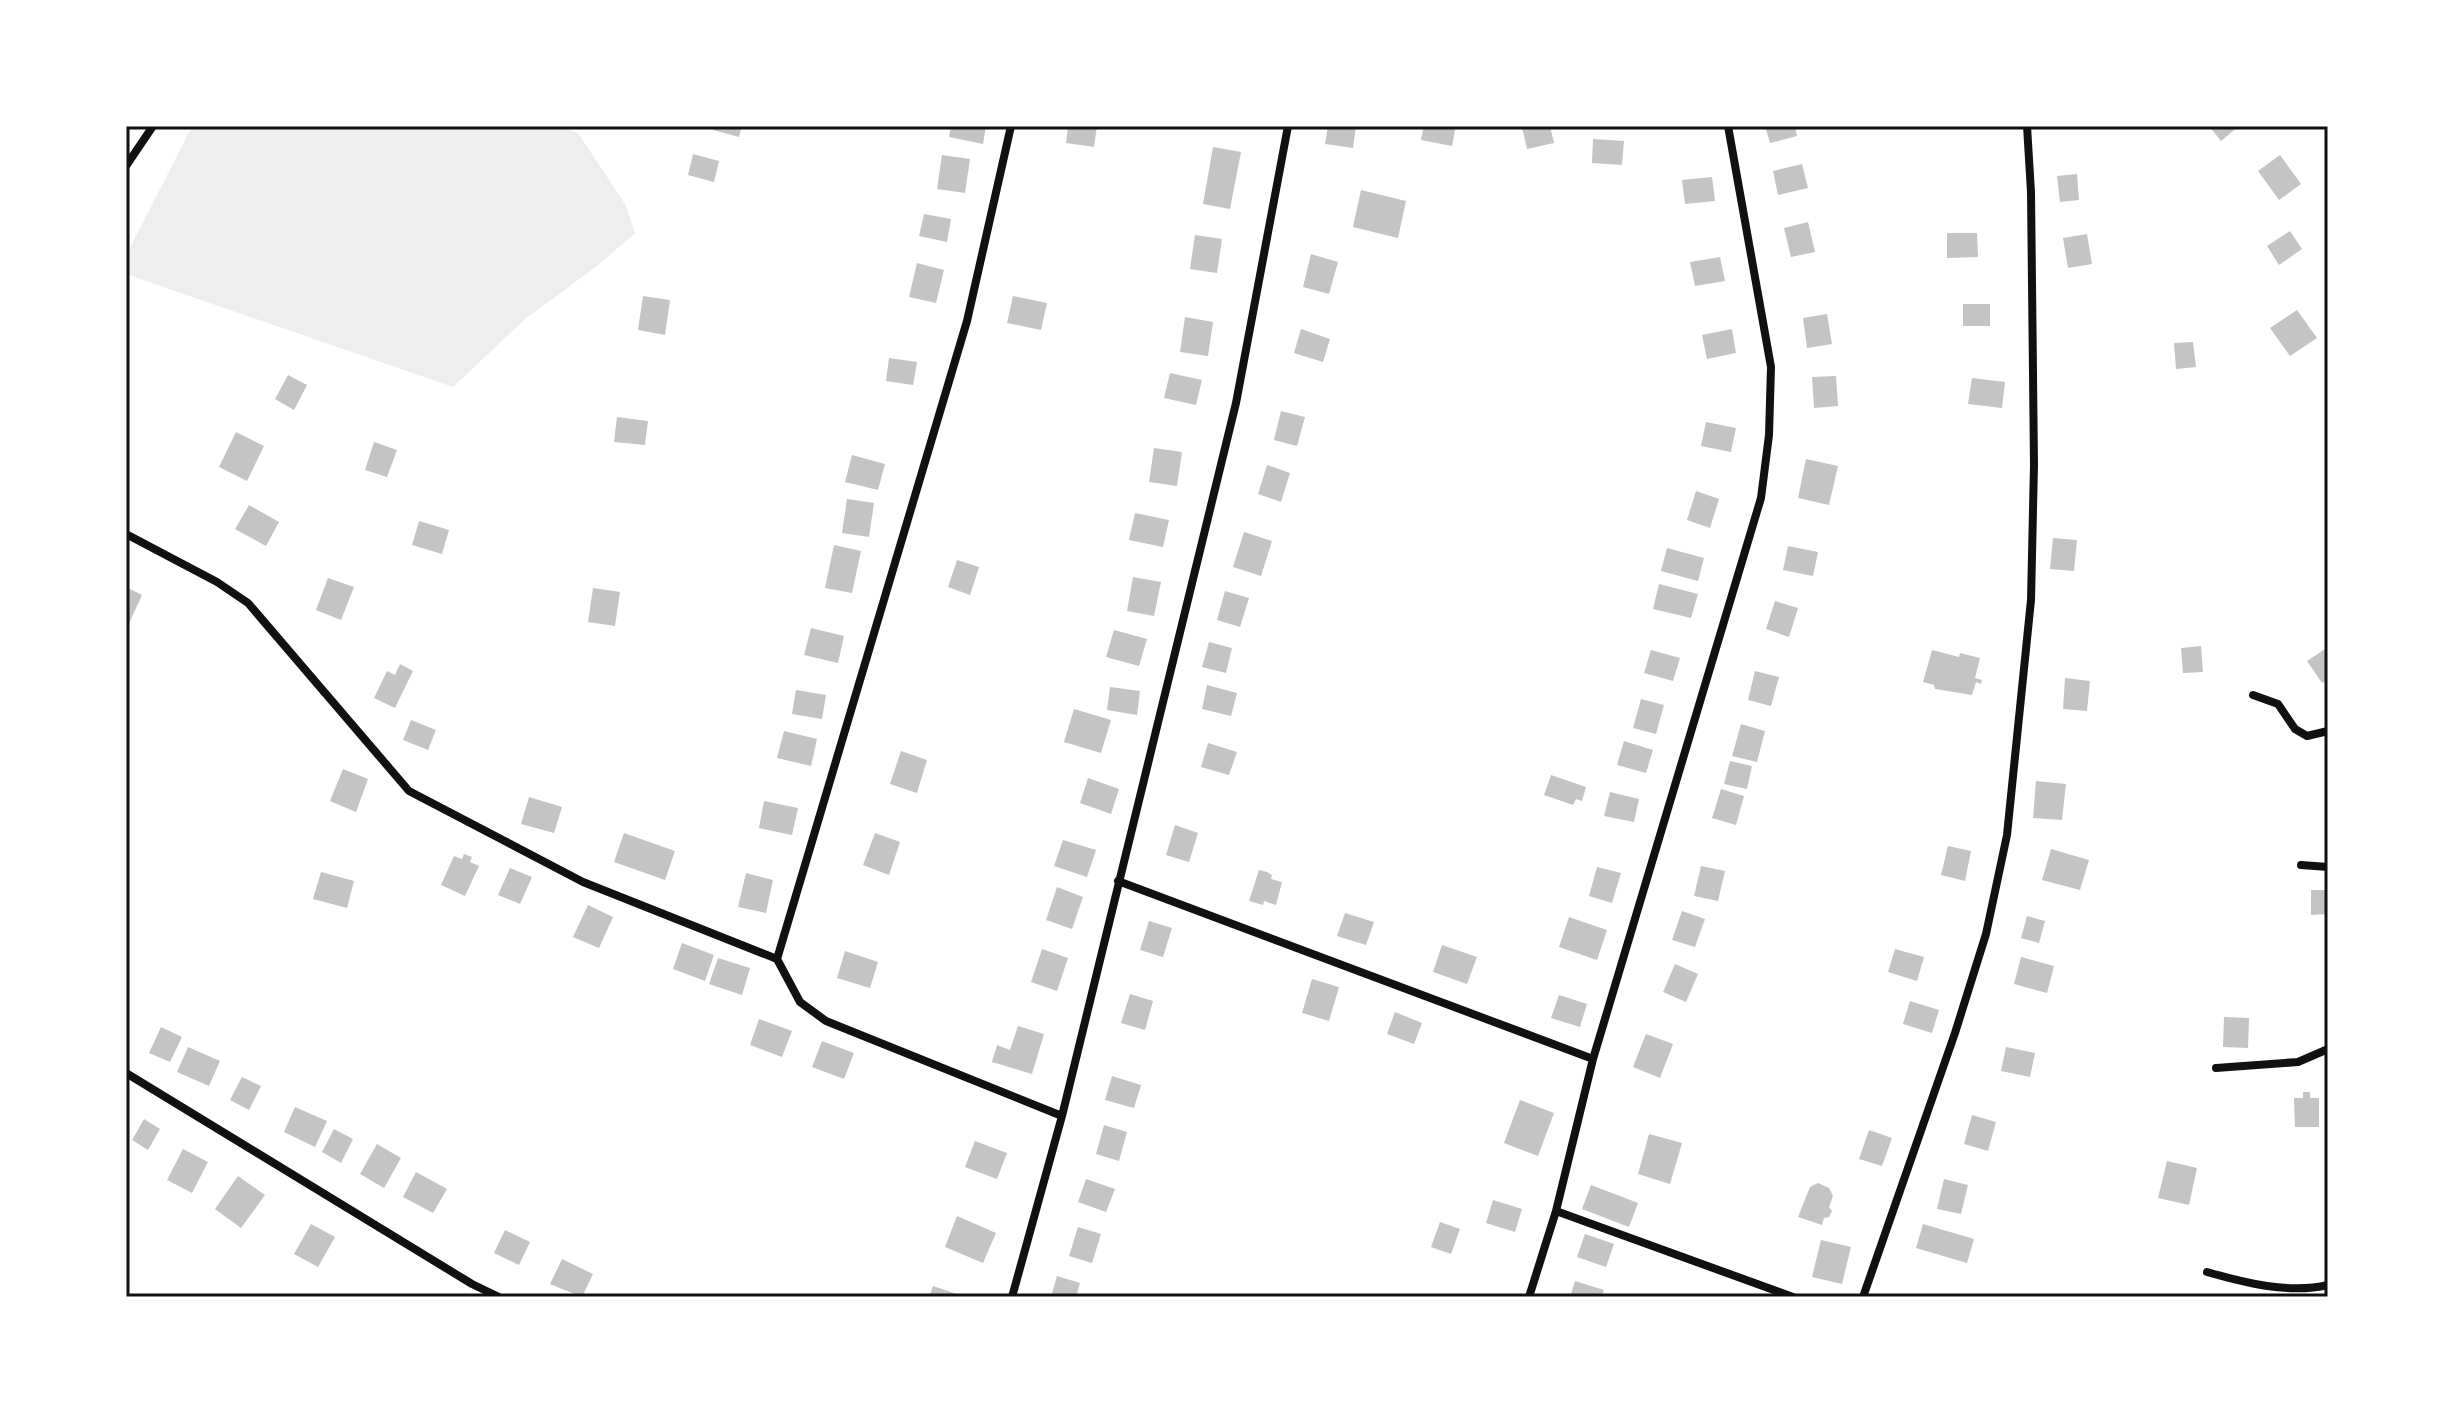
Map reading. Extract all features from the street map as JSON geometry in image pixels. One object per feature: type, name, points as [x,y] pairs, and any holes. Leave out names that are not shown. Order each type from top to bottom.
[{"type":"street","points":[[126,166],[153,126]]},
{"type":"street","points":[[777,959],[967,321],[1011,126]]},
{"type":"street","points":[[1012,1297],[1062,1116],[1236,403],[1288,126]]},
{"type":"street","points":[[1529,1297],[1556,1211],[1593,1059],[1761,498],[1769,435],[1771,367],[1728,126]]},
{"type":"street","points":[[1863,1297],[1955,1033],[1986,934],[2007,835],[2031,600],[2034,434],[2027,126]]},
{"type":"street","points":[[126,534],[217,582],[248,603],[409,791],[583,882],[777,959],[800,1002],[826,1021],[1062,1116]]},
{"type":"street","points":[[2253,695],[2278,704],[2295,729],[2307,736],[2328,731]]},
{"type":"street","points":[[2301,865],[2328,867]]},
{"type":"street","points":[[1118,881],[1593,1059]]},
{"type":"street","points":[[2216,1068],[2298,1062],[2328,1049]]},
{"type":"street","points":[[126,1073],[472,1284],[499,1297]]},
{"type":"street","points":[[1556,1211],[1793,1297]]},
{"type":"street","points":[[2207,1272],[2244,1283],[2312,1289],[2328,1285]]},
{"type":"shaded area","points":[[192,126],[560,126],[578,133],[625,204],[635,233],[597,266],[525,319],[453,387],[126,274],[126,256]]},
{"type":"building","points":[[714,126],[742,126],[739,137],[713,130]]},
{"type":"building","points":[[951,126],[986,126],[983,144],[949,137]]},
{"type":"building","points":[[1068,126],[1097,126],[1094,147],[1066,143]]},
{"type":"building","points":[[1328,126],[1356,126],[1353,148],[1325,144]]},
{"type":"building","points":[[1424,126],[1456,126],[1452,146],[1421,140]]},
{"type":"building","points":[[1550,126],[1554,143],[1527,149],[1522,127]]},
{"type":"building","points":[[1765,126],[1795,126],[1797,136],[1770,143]]},
{"type":"building","points":[[2209,126],[2239,126],[2221,141]]},
{"type":"building","points":[[1593,139],[1624,141],[1622,165],[1592,163]]},
{"type":"building","points":[[1213,147],[1241,152],[1230,209],[1203,204]]},
{"type":"building","points":[[693,154],[719,161],[714,182],[688,175]]},
{"type":"building","points":[[942,155],[970,159],[965,193],[937,189]]},
{"type":"building","points":[[2280,155],[2301,184],[2279,200],[2258,171]]},
{"type":"building","points":[[1802,164],[1808,188],[1778,195],[1773,171]]},
{"type":"building","points":[[2077,174],[2079,200],[2060,202],[2057,176]]},
{"type":"building","points":[[1712,177],[1715,201],[1685,204],[1682,180]]},
{"type":"building","points":[[1361,190],[1406,201],[1398,238],[1353,227]]},
{"type":"building","points":[[924,214],[951,219],[947,242],[919,236]]},
{"type":"building","points":[[1808,222],[1815,252],[1791,257],[1784,228]]},
{"type":"building","points":[[2290,231],[2302,249],[2279,265],[2267,246]]},
{"type":"building","points":[[1947,233],[1977,233],[1978,257],[1947,258]]},
{"type":"building","points":[[2087,234],[2092,264],[2068,268],[2063,238]]},
{"type":"building","points":[[1195,235],[1222,239],[1217,273],[1190,269]]},
{"type":"building","points":[[1311,254],[1338,262],[1329,294],[1303,287]]},
{"type":"building","points":[[1720,257],[1725,281],[1695,286],[1690,262]]},
{"type":"building","points":[[917,263],[944,270],[936,303],[909,297]]},
{"type":"building","points":[[643,296],[670,300],[665,335],[638,330]]},
{"type":"building","points":[[1013,296],[1047,303],[1041,330],[1007,323]]},
{"type":"building","points":[[1963,304],[1990,304],[1990,326],[1963,326]]},
{"type":"building","points":[[2297,310],[2317,338],[2290,356],[2270,328]]},
{"type":"building","points":[[1827,314],[1832,344],[1807,348],[1803,318]]},
{"type":"building","points":[[1185,317],[1213,322],[1208,356],[1180,352]]},
{"type":"building","points":[[1301,329],[1330,339],[1323,362],[1294,353]]},
{"type":"building","points":[[1732,329],[1736,353],[1707,359],[1702,335]]},
{"type":"building","points":[[2193,342],[2196,367],[2176,369],[2174,343]]},
{"type":"building","points":[[889,358],[917,362],[913,385],[886,381]]},
{"type":"building","points":[[1170,373],[1202,380],[1196,405],[1164,398]]},
{"type":"building","points":[[288,375],[307,385],[294,410],[275,399]]},
{"type":"building","points":[[1836,376],[1838,406],[1814,408],[1812,377]]},
{"type":"building","points":[[1972,378],[2005,382],[2002,408],[1968,404]]},
{"type":"building","points":[[1281,411],[1305,417],[1297,446],[1274,440]]},
{"type":"building","points":[[617,417],[648,421],[645,445],[614,442]]},
{"type":"building","points":[[1706,422],[1736,428],[1731,452],[1701,446]]},
{"type":"building","points":[[236,432],[264,446],[247,481],[219,467]]},
{"type":"building","points":[[374,442],[397,450],[387,477],[365,470]]},
{"type":"building","points":[[1154,448],[1182,452],[1177,486],[1149,482]]},
{"type":"building","points":[[852,455],[885,464],[878,490],[845,482]]},
{"type":"building","points":[[1806,459],[1838,466],[1829,505],[1798,498]]},
{"type":"building","points":[[1267,465],[1290,473],[1281,502],[1258,494]]},
{"type":"building","points":[[1696,491],[1719,499],[1710,528],[1687,520]]},
{"type":"building","points":[[847,499],[874,503],[869,537],[842,533]]},
{"type":"building","points":[[249,505],[279,522],[266,546],[235,529]]},
{"type":"building","points":[[1135,513],[1169,520],[1163,547],[1129,540]]},
{"type":"building","points":[[419,521],[449,530],[442,554],[412,545]]},
{"type":"building","points":[[1244,532],[1272,541],[1261,576],[1233,567]]},
{"type":"building","points":[[2053,538],[2077,540],[2074,571],[2050,569]]},
{"type":"building","points":[[834,545],[861,551],[852,593],[825,588]]},
{"type":"building","points":[[1788,546],[1818,552],[1813,576],[1783,570]]},
{"type":"building","points":[[1667,548],[1704,558],[1698,581],[1661,571]]},
{"type":"building","points":[[957,560],[979,567],[970,595],[948,587]]},
{"type":"building","points":[[1133,577],[1161,582],[1154,616],[1127,611]]},
{"type":"building","points":[[328,578],[354,587],[341,620],[316,610]]},
{"type":"building","points":[[1659,584],[1698,594],[1691,618],[1653,609]]},
{"type":"building","points":[[126,587],[142,595],[126,630]]},
{"type":"building","points":[[593,588],[620,592],[615,626],[588,622]]},
{"type":"building","points":[[1225,591],[1249,598],[1240,627],[1217,620]]},
{"type":"building","points":[[1775,601],[1798,608],[1789,637],[1766,629]]},
{"type":"building","points":[[811,628],[844,636],[838,663],[804,655]]},
{"type":"building","points":[[1114,630],[1147,639],[1139,666],[1106,657]]},
{"type":"building","points":[[1209,642],[1232,648],[1226,673],[1202,667]]},
{"type":"building","points":[[2201,646],[2203,672],[2183,673],[2181,648]]},
{"type":"building","points":[[2328,647],[2328,680],[2322,683],[2307,661]]},
{"type":"building","points":[[1651,650],[1680,658],[1673,681],[1644,673]]},
{"type":"building","points":[[1932,650],[1959,657],[1960,653],[1980,658],[1975,678],[1982,680],[1981,684],[1976,682],[1972,695],[1935,689],[1934,685],[1923,682]]},
{"type":"building","points":[[400,664],[413,671],[395,708],[374,698],[387,671],[395,675]]},
{"type":"building","points":[[1755,671],[1779,677],[1771,706],[1748,700]]},
{"type":"building","points":[[2065,678],[2090,681],[2087,711],[2063,709]]},
{"type":"building","points":[[1207,685],[1237,693],[1231,716],[1202,709]]},
{"type":"building","points":[[1110,687],[1140,691],[1137,715],[1107,710]]},
{"type":"building","points":[[796,690],[826,695],[822,719],[792,714]]},
{"type":"building","points":[[1641,699],[1664,705],[1656,734],[1633,728]]},
{"type":"building","points":[[1074,709],[1111,720],[1101,753],[1064,742]]},
{"type":"building","points":[[411,720],[436,730],[428,750],[403,740]]},
{"type":"building","points":[[1741,724],[1765,731],[1757,762],[1732,756]]},
{"type":"building","points":[[784,731],[817,739],[811,766],[777,758]]},
{"type":"building","points":[[1624,741],[1653,750],[1646,773],[1617,765]]},
{"type":"building","points":[[1208,743],[1237,752],[1229,775],[1201,767]]},
{"type":"building","points":[[901,751],[927,760],[917,793],[890,784]]},
{"type":"building","points":[[1730,761],[1752,766],[1747,789],[1724,784]]},
{"type":"building","points":[[343,769],[368,779],[356,812],[330,801]]},
{"type":"building","points":[[1551,775],[1586,787],[1582,801],[1576,799],[1573,805],[1544,795]]},
{"type":"building","points":[[1088,778],[1119,789],[1111,814],[1080,803]]},
{"type":"building","points":[[2036,781],[2066,784],[2062,820],[2033,818]]},
{"type":"building","points":[[1721,789],[1744,796],[1736,825],[1712,818]]},
{"type":"building","points":[[1610,792],[1639,799],[1634,822],[1604,816]]},
{"type":"building","points":[[529,797],[562,807],[554,833],[521,824]]},
{"type":"building","points":[[764,801],[798,808],[792,835],[759,828]]},
{"type":"building","points":[[1175,825],[1198,833],[1189,862],[1166,855]]},
{"type":"building","points":[[624,833],[675,851],[665,880],[614,862]]},
{"type":"building","points":[[875,833],[900,842],[889,875],[863,865]]},
{"type":"building","points":[[1063,840],[1096,850],[1087,877],[1054,866]]},
{"type":"building","points":[[1948,846],[1971,851],[1965,881],[1941,875]]},
{"type":"building","points":[[2051,849],[2089,860],[2080,890],[2042,880]]},
{"type":"building","points":[[464,854],[472,857],[470,862],[479,866],[465,896],[441,885],[454,856],[462,859]]},
{"type":"building","points":[[1701,866],[1725,871],[1718,901],[1694,896]]},
{"type":"building","points":[[1597,867],[1621,873],[1612,903],[1589,896]]},
{"type":"building","points":[[510,868],[532,877],[520,904],[498,895]]},
{"type":"building","points":[[1259,870],[1272,875],[1271,879],[1282,882],[1276,905],[1249,901]]},
{"type":"building","points":[[321,872],[354,881],[347,908],[313,899]]},
{"type":"building","points":[[746,873],[773,880],[766,913],[738,907]]},
{"type":"building","points":[[1057,887],[1083,897],[1072,929],[1046,920]]},
{"type":"building","points":[[2311,890],[2328,890],[2328,914],[2311,915]]},
{"type":"building","points":[[588,905],[613,917],[599,948],[573,937]]},
{"type":"building","points":[[1682,911],[1705,919],[1695,947],[1672,940]]},
{"type":"building","points":[[1345,913],[1374,922],[1366,945],[1337,936]]},
{"type":"building","points":[[2027,916],[2045,921],[2039,943],[2021,938]]},
{"type":"building","points":[[1569,917],[1607,930],[1597,960],[1559,947]]},
{"type":"building","points":[[1149,921],[1172,928],[1163,957],[1140,950]]},
{"type":"building","points":[[682,943],[714,955],[705,981],[673,969]]},
{"type":"building","points":[[1442,945],[1477,957],[1467,984],[1433,972]]},
{"type":"building","points":[[1042,949],[1068,958],[1057,991],[1031,982]]},
{"type":"building","points":[[1895,949],[1924,957],[1917,981],[1888,972]]},
{"type":"building","points":[[845,951],[878,962],[870,988],[837,978]]},
{"type":"building","points":[[2021,957],[2054,966],[2047,993],[2014,984]]},
{"type":"building","points":[[718,958],[750,968],[742,995],[709,984]]},
{"type":"building","points":[[1675,964],[1698,974],[1686,1002],[1663,992]]},
{"type":"building","points":[[1312,979],[1339,987],[1329,1021],[1302,1013]]},
{"type":"building","points":[[1130,994],[1153,1001],[1145,1030],[1121,1023]]},
{"type":"building","points":[[1559,995],[1587,1004],[1580,1027],[1551,1018]]},
{"type":"building","points":[[1910,1001],[1939,1010],[1932,1033],[1903,1024]]},
{"type":"building","points":[[1395,1012],[1422,1023],[1414,1044],[1387,1034]]},
{"type":"building","points":[[2224,1017],[2249,1018],[2248,1048],[2223,1047]]},
{"type":"building","points":[[759,1019],[792,1031],[782,1057],[750,1045]]},
{"type":"building","points":[[1018,1026],[1044,1034],[1032,1074],[992,1062],[997,1045],[1010,1050]]},
{"type":"building","points":[[161,1027],[182,1037],[170,1062],[149,1053]]},
{"type":"building","points":[[1646,1034],[1673,1044],[1660,1078],[1633,1067]]},
{"type":"building","points":[[822,1041],[854,1053],[844,1079],[812,1067]]},
{"type":"building","points":[[188,1047],[220,1061],[209,1086],[177,1072]]},
{"type":"building","points":[[2006,1047],[2035,1053],[2030,1077],[2001,1071]]},
{"type":"building","points":[[1112,1076],[1141,1085],[1134,1108],[1105,1100]]},
{"type":"building","points":[[242,1077],[261,1086],[249,1110],[230,1100]]},
{"type":"building","points":[[2303,1092],[2310,1092],[2310,1098],[2319,1098],[2319,1127],[2295,1127],[2294,1098],[2303,1098]]},
{"type":"building","points":[[1520,1100],[1554,1113],[1538,1156],[1504,1143]]},
{"type":"building","points":[[295,1107],[327,1121],[315,1147],[284,1132]]},
{"type":"building","points":[[1972,1115],[1996,1122],[1988,1151],[1964,1144]]},
{"type":"building","points":[[144,1119],[160,1129],[148,1150],[132,1140]]},
{"type":"building","points":[[1104,1125],[1127,1132],[1119,1161],[1096,1154]]},
{"type":"building","points":[[334,1129],[353,1139],[341,1163],[322,1152]]},
{"type":"building","points":[[1869,1130],[1892,1138],[1882,1166],[1859,1159]]},
{"type":"building","points":[[1649,1134],[1682,1143],[1670,1184],[1638,1174]]},
{"type":"building","points":[[975,1141],[1007,1153],[997,1179],[965,1167]]},
{"type":"building","points":[[377,1144],[401,1158],[384,1188],[360,1174]]},
{"type":"building","points":[[183,1149],[208,1162],[192,1193],[167,1180]]},
{"type":"building","points":[[2167,1161],[2197,1168],[2189,1205],[2158,1198]]},
{"type":"building","points":[[416,1172],[447,1189],[433,1213],[403,1197]]},
{"type":"building","points":[[238,1176],[265,1195],[241,1228],[215,1209]]},
{"type":"building","points":[[1086,1179],[1115,1189],[1106,1212],[1078,1202]]},
{"type":"building","points":[[1944,1179],[1968,1185],[1961,1214],[1937,1209]]},
{"type":"building","points":[[1818,1183],[1829,1188],[1833,1196],[1829,1207],[1832,1211],[1829,1217],[1824,1218],[1822,1225],[1798,1217],[1810,1187]]},
{"type":"building","points":[[1591,1185],[1638,1203],[1629,1227],[1582,1209]]},
{"type":"building","points":[[1493,1200],[1522,1209],[1515,1232],[1486,1223]]},
{"type":"building","points":[[957,1216],[996,1233],[983,1263],[945,1247]]},
{"type":"building","points":[[1440,1222],[1460,1229],[1451,1254],[1431,1247]]},
{"type":"building","points":[[311,1224],[335,1237],[318,1267],[294,1254]]},
{"type":"building","points":[[1923,1224],[1974,1239],[1967,1263],[1916,1248]]},
{"type":"building","points":[[1078,1227],[1101,1234],[1092,1263],[1069,1256]]},
{"type":"building","points":[[505,1230],[530,1242],[519,1265],[494,1253]]},
{"type":"building","points":[[1585,1234],[1614,1244],[1606,1267],[1577,1257]]},
{"type":"building","points":[[1821,1240],[1851,1247],[1842,1284],[1812,1277]]},
{"type":"building","points":[[562,1259],[593,1274],[582,1297],[550,1284]]},
{"type":"building","points":[[1057,1276],[1080,1283],[1076,1297],[1051,1297]]},
{"type":"building","points":[[1575,1281],[1604,1290],[1601,1297],[1570,1297]]},
{"type":"building","points":[[933,1286],[963,1296],[963,1297],[929,1297]]}]
